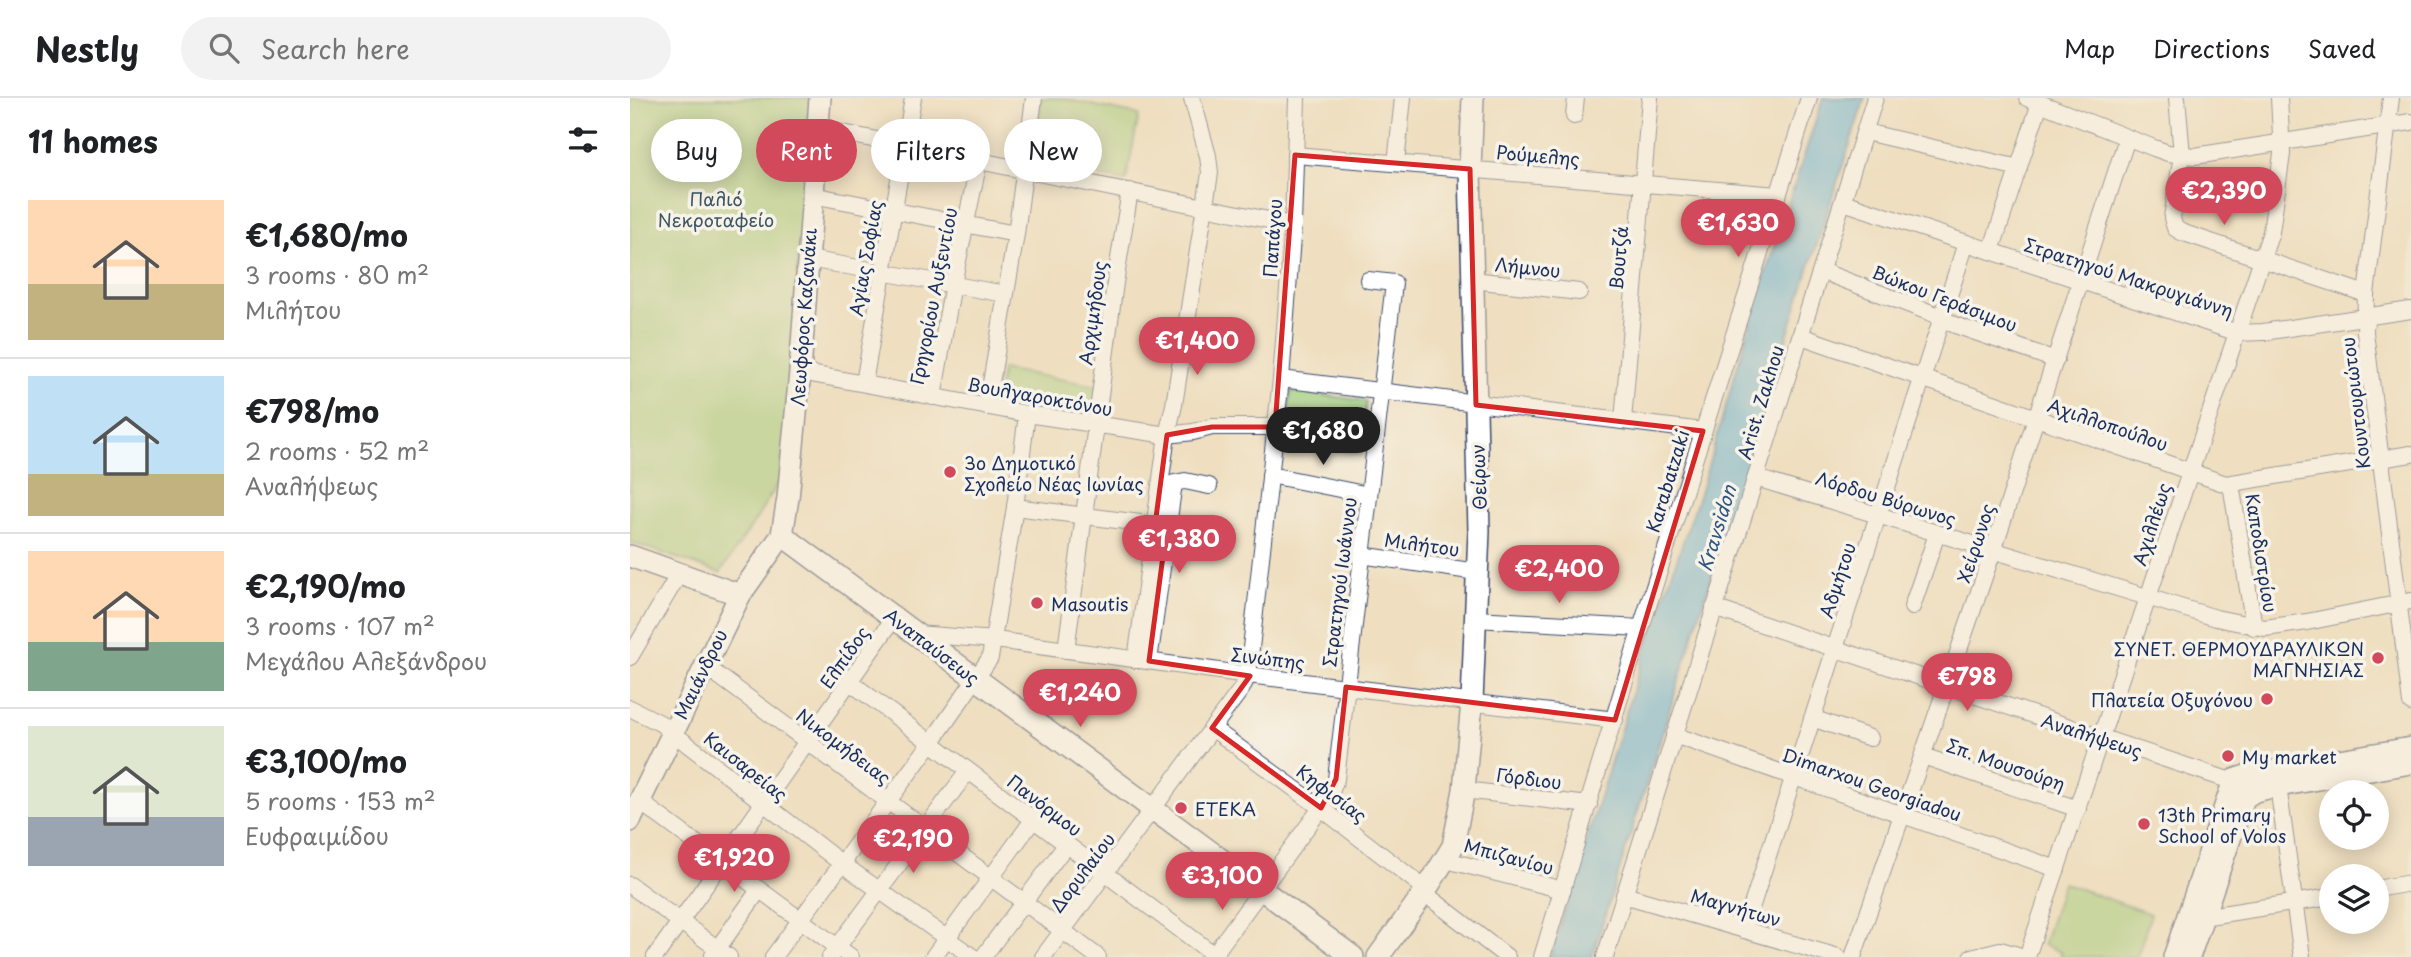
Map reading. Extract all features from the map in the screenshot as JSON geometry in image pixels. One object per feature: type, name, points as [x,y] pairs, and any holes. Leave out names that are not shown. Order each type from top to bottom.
[{"type":"street","name":"Λεωφόρος Καζανάκι","points":[[819,119],[820,98]]},
{"type":"street","name":"Αγίας Σοφίας","points":[[909,119],[913,98]]},
{"type":"street","points":[[1032,119],[1034,98]]},
{"type":"street","points":[[1142,661],[1161,526],[1167,435],[1174,405],[1210,165],[1192,98]]},
{"type":"street","name":"Παπάγου","points":[[1153,809],[1242,688],[1248,675],[1281,379],[1293,225],[1297,98]]},
{"type":"street","points":[[1386,98],[1403,98],[1396,163]]},
{"type":"street","name":"Θείρων","points":[[1378,957],[1447,859],[1455,842],[1464,790],[1472,702],[1479,519],[1470,169],[1473,98]]},
{"type":"street","points":[[1574,116],[1576,98]]},
{"type":"street","name":"Βουτζά","points":[[1623,421],[1650,98]]},
{"type":"street","name":"Karabatzaki","points":[[1542,957],[1641,628],[1809,98]]},
{"type":"street","name":"Arist. Zakhou","points":[[1605,957],[1875,98]]},
{"type":"street","points":[[2177,98],[2182,155],[2172,214],[2173,226],[2181,232],[2366,294]]},
{"type":"street","name":"Αχιλλέως","points":[[2025,957],[2078,809],[2263,258],[2274,219],[2280,179],[2279,98]]},
{"type":"street","name":"Κουντουριώτου","points":[[2391,98],[2365,318],[2381,459],[2406,602],[2411,703]]},
{"type":"street","points":[[1991,251],[2019,168],[2034,101],[2126,138],[2182,155],[2208,155],[2411,122]]},
{"type":"street","points":[[1865,132],[2019,168]]},
{"type":"street","name":"Χείρωνος","points":[[1853,957],[2037,419],[2126,138]]},
{"type":"street","name":"Ρούμελης","points":[[1295,155],[1778,195]]},
{"type":"street","name":"Λεωφόρος Καζανάκι","points":[[782,534],[800,372],[813,182]]},
{"type":"street","name":"Αγίας Σοφίας","points":[[864,383],[898,182]]},
{"type":"street","name":"Γρηγορίου Αυξεντίου","points":[[933,397],[974,182]]},
{"type":"street","points":[[987,407],[1024,182]]},
{"type":"street","points":[[1083,182],[1293,225]]},
{"type":"street","name":"Αρχιμήδους","points":[[1066,650],[1115,283],[1130,191]]},
{"type":"street","points":[[812,195],[1016,234]]},
{"type":"street","name":"Στρατηγού Μακρυγιάννη","points":[[1843,202],[2238,333],[2263,332],[2411,310]]},
{"type":"street","name":"Αδμήτου","points":[[1744,930],[1966,243]]},
{"type":"street","points":[[808,259],[1005,294]]},
{"type":"street","name":"Βώκου Γεράσιμου","points":[[1821,271],[2056,360]]},
{"type":"street","name":"Στρατηγού Ιωάννου","points":[[1214,956],[1321,808],[1336,779],[1394,284],[1368,280]]},
{"type":"street","name":"Λήμνου","points":[[1473,280],[1579,292]]},
{"type":"street","name":"Αχιλλοπούλου","points":[[1801,336],[2216,482],[2231,484],[2411,454]]},
{"type":"street","name":"Βουλγαροκτόνου","points":[[800,372],[1027,414],[1167,435],[1212,427],[1275,427]]},
{"type":"street","points":[[1281,379],[1703,431]]},
{"type":"street","points":[[773,957],[990,659],[995,640],[1027,414]]},
{"type":"street","points":[[1270,475],[1369,495]]},
{"type":"street","name":"Λόρδου Βύρωνος","points":[[1756,478],[2254,627],[2307,622],[2406,602]]},
{"type":"street","points":[[1161,526],[1176,481],[1209,486]]},
{"type":"street","name":"Καποδιστρίου","points":[[2231,484],[2254,627]]},
{"type":"street","points":[[1015,507],[1161,526]]},
{"type":"street","name":"Μαιάνδρου","points":[[630,821],[740,595],[782,534]]},
{"type":"street","name":"Αναπαύσεως","points":[[782,534],[1353,957]]},
{"type":"street","points":[[1912,607],[1937,534]]},
{"type":"street","name":"Μιλήτου","points":[[1361,555],[1477,572]]},
{"type":"street","points":[[630,556],[740,595]]},
{"type":"street","points":[[630,656],[679,574]]},
{"type":"street","name":"Αναλήψεως","points":[[1714,608],[2232,782],[2268,788],[2411,763]]},
{"type":"street","name":"Ελπίδος","points":[[655,957],[894,618]]},
{"type":"street","points":[[1475,619],[1641,628]]},
{"type":"street","name":"Σινώπης","points":[[916,634],[995,640],[1248,675],[1615,720]]},
{"type":"street","name":"Νικομήδειας","points":[[704,666],[1098,957]]},
{"type":"street","name":"Πανόρμου","points":[[850,682],[1214,956]]},
{"type":"street","name":"Καισαρείας","points":[[630,708],[653,719],[841,863],[973,957]]},
{"type":"street","points":[[1812,718],[1870,738]]},
{"type":"street","name":"Κηφισίας","points":[[1212,728],[1321,808],[1507,957]]},
{"type":"street","name":"Dimarxou Georgiadou","points":[[1674,735],[2057,869]]},
{"type":"street","points":[[2189,957],[2195,916],[2232,782],[2249,775],[2411,748]]},
{"type":"street","name":"Σπ. Μουσούρη","points":[[1923,756],[2078,809]]},
{"type":"street","points":[[834,952],[968,771]]},
{"type":"street","points":[[2174,957],[2195,916],[2241,802],[2247,795],[2268,788],[2295,903],[2302,957]]},
{"type":"street","name":"Γόρδιου","points":[[1464,790],[1589,805]]},
{"type":"street","points":[[639,801],[800,920],[834,952],[851,957]]},
{"type":"street","name":"Δορυλαίου","points":[[1042,957],[1153,809]]},
{"type":"street","points":[[933,957],[1033,820]]},
{"type":"street","points":[[983,957],[1066,845]]},
{"type":"street","name":"Μπιζανίου","points":[[1447,859],[1563,890]]},
{"type":"street","points":[[2389,887],[2411,883]]},
{"type":"street","points":[[630,885],[681,921],[719,954],[759,890]]},
{"type":"street","name":"Μαγνήτων","points":[[1624,895],[1838,957]]},
{"type":"street","points":[[2195,916],[2319,899]]},
{"type":"street","points":[[1971,957],[2000,950],[2025,957]]},
{"type":"highlighted area","points":[[1295,155],[1470,169],[1476,405],[1703,431],[1615,720],[1346,687],[1336,779],[1321,808],[1212,728],[1250,676],[1149,661],[1167,526],[1155,525],[1167,435],[1212,427],[1275,427]]},
{"type":"green space","name":"Παλιό Νεκροταφείο","points":[[630,98],[811,98],[809,119],[756,119],[756,182],[804,182],[781,478],[720,573],[630,542]]},
{"type":"green space","points":[[1041,98],[1060,98],[1139,115],[1126,181],[1102,176],[1102,119],[1039,119]]},
{"type":"green space","points":[[1002,369],[1099,386],[1093,421],[996,404]]},
{"type":"green space","points":[[1291,391],[1366,401],[1361,454],[1284,443]]},
{"type":"green space","points":[[2063,883],[2151,914],[2137,957],[2060,957],[2062,952],[2043,945]]},
{"type":"water","name":"Kravsidon","points":[[1823,98],[1865,98],[1795,311],[1592,957],[1550,957],[1647,645],[1701,490],[1759,293]]},
{"type":"place","name":"3ο Δημοτικό Σχολείο Νέας Ιωνίας","points":[[950,472]]},
{"type":"place","name":"Masoutis","points":[[1037,603]]},
{"type":"place","name":"ΣΥΝΕΤ. ΘΕΡΜΟΥΔΡΑΥΛΙΚΩΝ ΜΑΓΝΗΣΙΑΣ","points":[[2378,658]]},
{"type":"place","name":"Πλατεία Οξυγόνου","points":[[2267,699]]},
{"type":"place","name":"My market","points":[[2228,756]]},
{"type":"place","name":"ΕΤΕΚΑ","points":[[1181,808]]},
{"type":"place","name":"13th Primary School of Volos","points":[[2144,824]]}]
